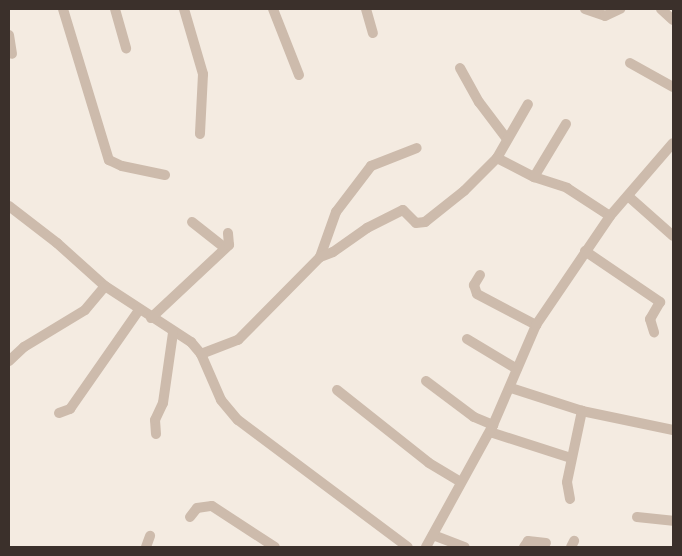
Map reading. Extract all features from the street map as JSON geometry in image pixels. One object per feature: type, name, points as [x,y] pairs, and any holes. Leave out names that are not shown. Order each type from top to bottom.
[{"type":"street","points":[[63,9],[109,160],[122,166],[165,175]]},
{"type":"street","points":[[115,9],[126,48]]},
{"type":"street","points":[[184,9],[204,83],[200,134]]},
{"type":"street","points":[[273,9],[299,74]]},
{"type":"street","points":[[366,9],[373,33]]},
{"type":"street","points":[[585,9],[606,16],[620,9]]},
{"type":"street","points":[[661,9],[673,20]]},
{"type":"street","points":[[9,35],[12,54]]},
{"type":"street","points":[[630,63],[673,87]]},
{"type":"street","points":[[460,68],[478,102],[507,140]]},
{"type":"street","points":[[201,354],[225,346],[248,331],[320,257],[403,210],[416,223],[425,222],[464,191],[497,158],[528,104]]},
{"type":"street","points":[[534,177],[566,124]]},
{"type":"street","points":[[426,547],[492,428],[511,388],[536,325],[610,216],[673,143]]},
{"type":"street","points":[[320,257],[336,212],[371,166],[417,148]]},
{"type":"street","points":[[497,158],[534,177],[567,188],[610,216]]},
{"type":"street","points":[[628,196],[673,236]]},
{"type":"street","points":[[9,206],[57,243],[105,286],[151,318],[191,342],[201,354],[221,400],[238,420],[408,547]]},
{"type":"street","points":[[192,222],[225,248]]},
{"type":"street","points":[[151,318],[229,245],[228,233]]},
{"type":"street","points":[[585,251],[660,302],[650,319],[654,332]]},
{"type":"street","points":[[480,275],[474,285],[477,294],[536,325]]},
{"type":"street","points":[[9,361],[24,347],[85,310],[105,286]]},
{"type":"street","points":[[59,414],[70,410],[139,310]]},
{"type":"street","points":[[156,434],[155,420],[163,403],[173,332]]},
{"type":"street","points":[[467,338],[517,369]]},
{"type":"street","points":[[426,381],[492,428],[571,458]]},
{"type":"street","points":[[511,388],[582,411],[673,430]]},
{"type":"street","points":[[338,390],[429,463],[461,482]]},
{"type":"street","points":[[570,500],[567,482],[582,411]]},
{"type":"street","points":[[190,517],[197,508],[212,506],[275,547]]},
{"type":"street","points":[[637,517],[673,521]]},
{"type":"street","points":[[433,535],[465,547]]},
{"type":"street","points":[[146,547],[150,536]]},
{"type":"street","points":[[524,547],[528,541],[546,543]]}]
